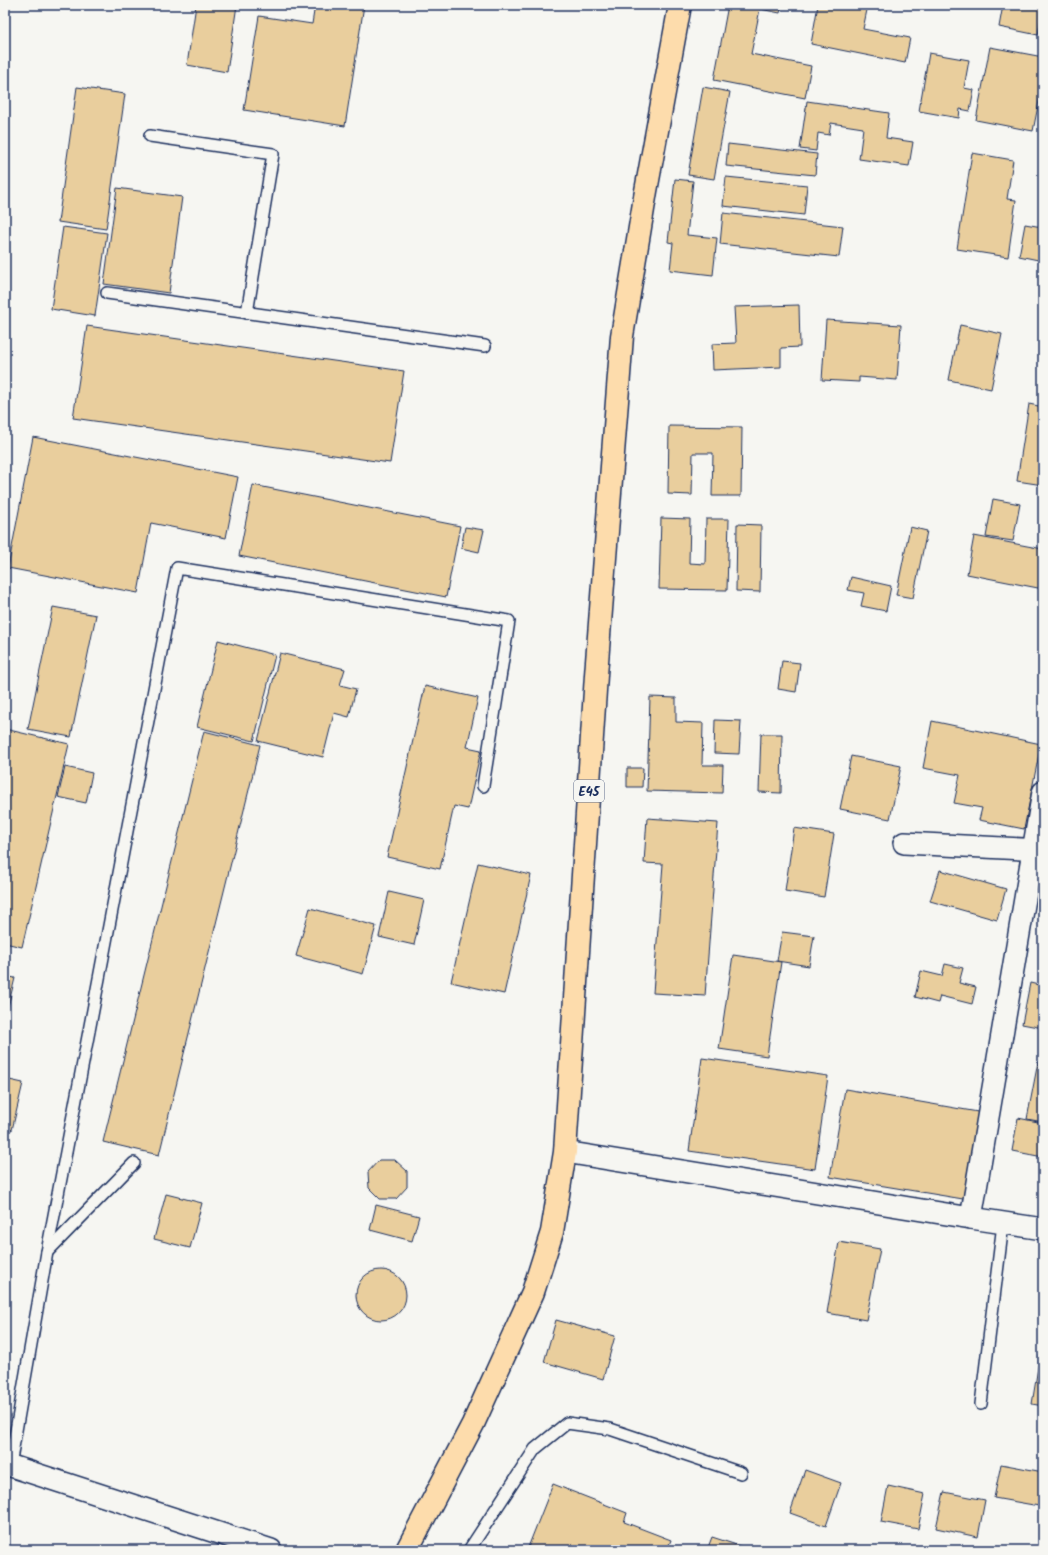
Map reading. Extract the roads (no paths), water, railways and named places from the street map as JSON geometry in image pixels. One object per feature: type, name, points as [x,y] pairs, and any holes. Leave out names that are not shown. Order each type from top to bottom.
[{"type":"highway","name":"E45","points":[[407,1550],[473,1424],[533,1292],[552,1232],[564,1152],[596,675],[622,336],[680,5]]},
{"type":"street","points":[[971,1218],[1038,850],[1043,792]]},
{"type":"street","points":[[904,843],[1038,850]]},
{"type":"street","points":[[564,1152],[1043,1230]]},
{"type":"street","points":[[7,1464],[271,1550]]},
{"type":"lane","points":[[150,136],[273,154],[247,312]]},
{"type":"lane","points":[[107,293],[485,346]]},
{"type":"lane","points":[[7,1464],[46,1252],[177,568],[509,621],[483,786]]},
{"type":"lane","points":[[46,1252],[134,1163]]},
{"type":"lane","points":[[980,1404],[1003,1224]]},
{"type":"lane","points":[[469,1550],[535,1449],[567,1423],[610,1429],[741,1473]]}]
